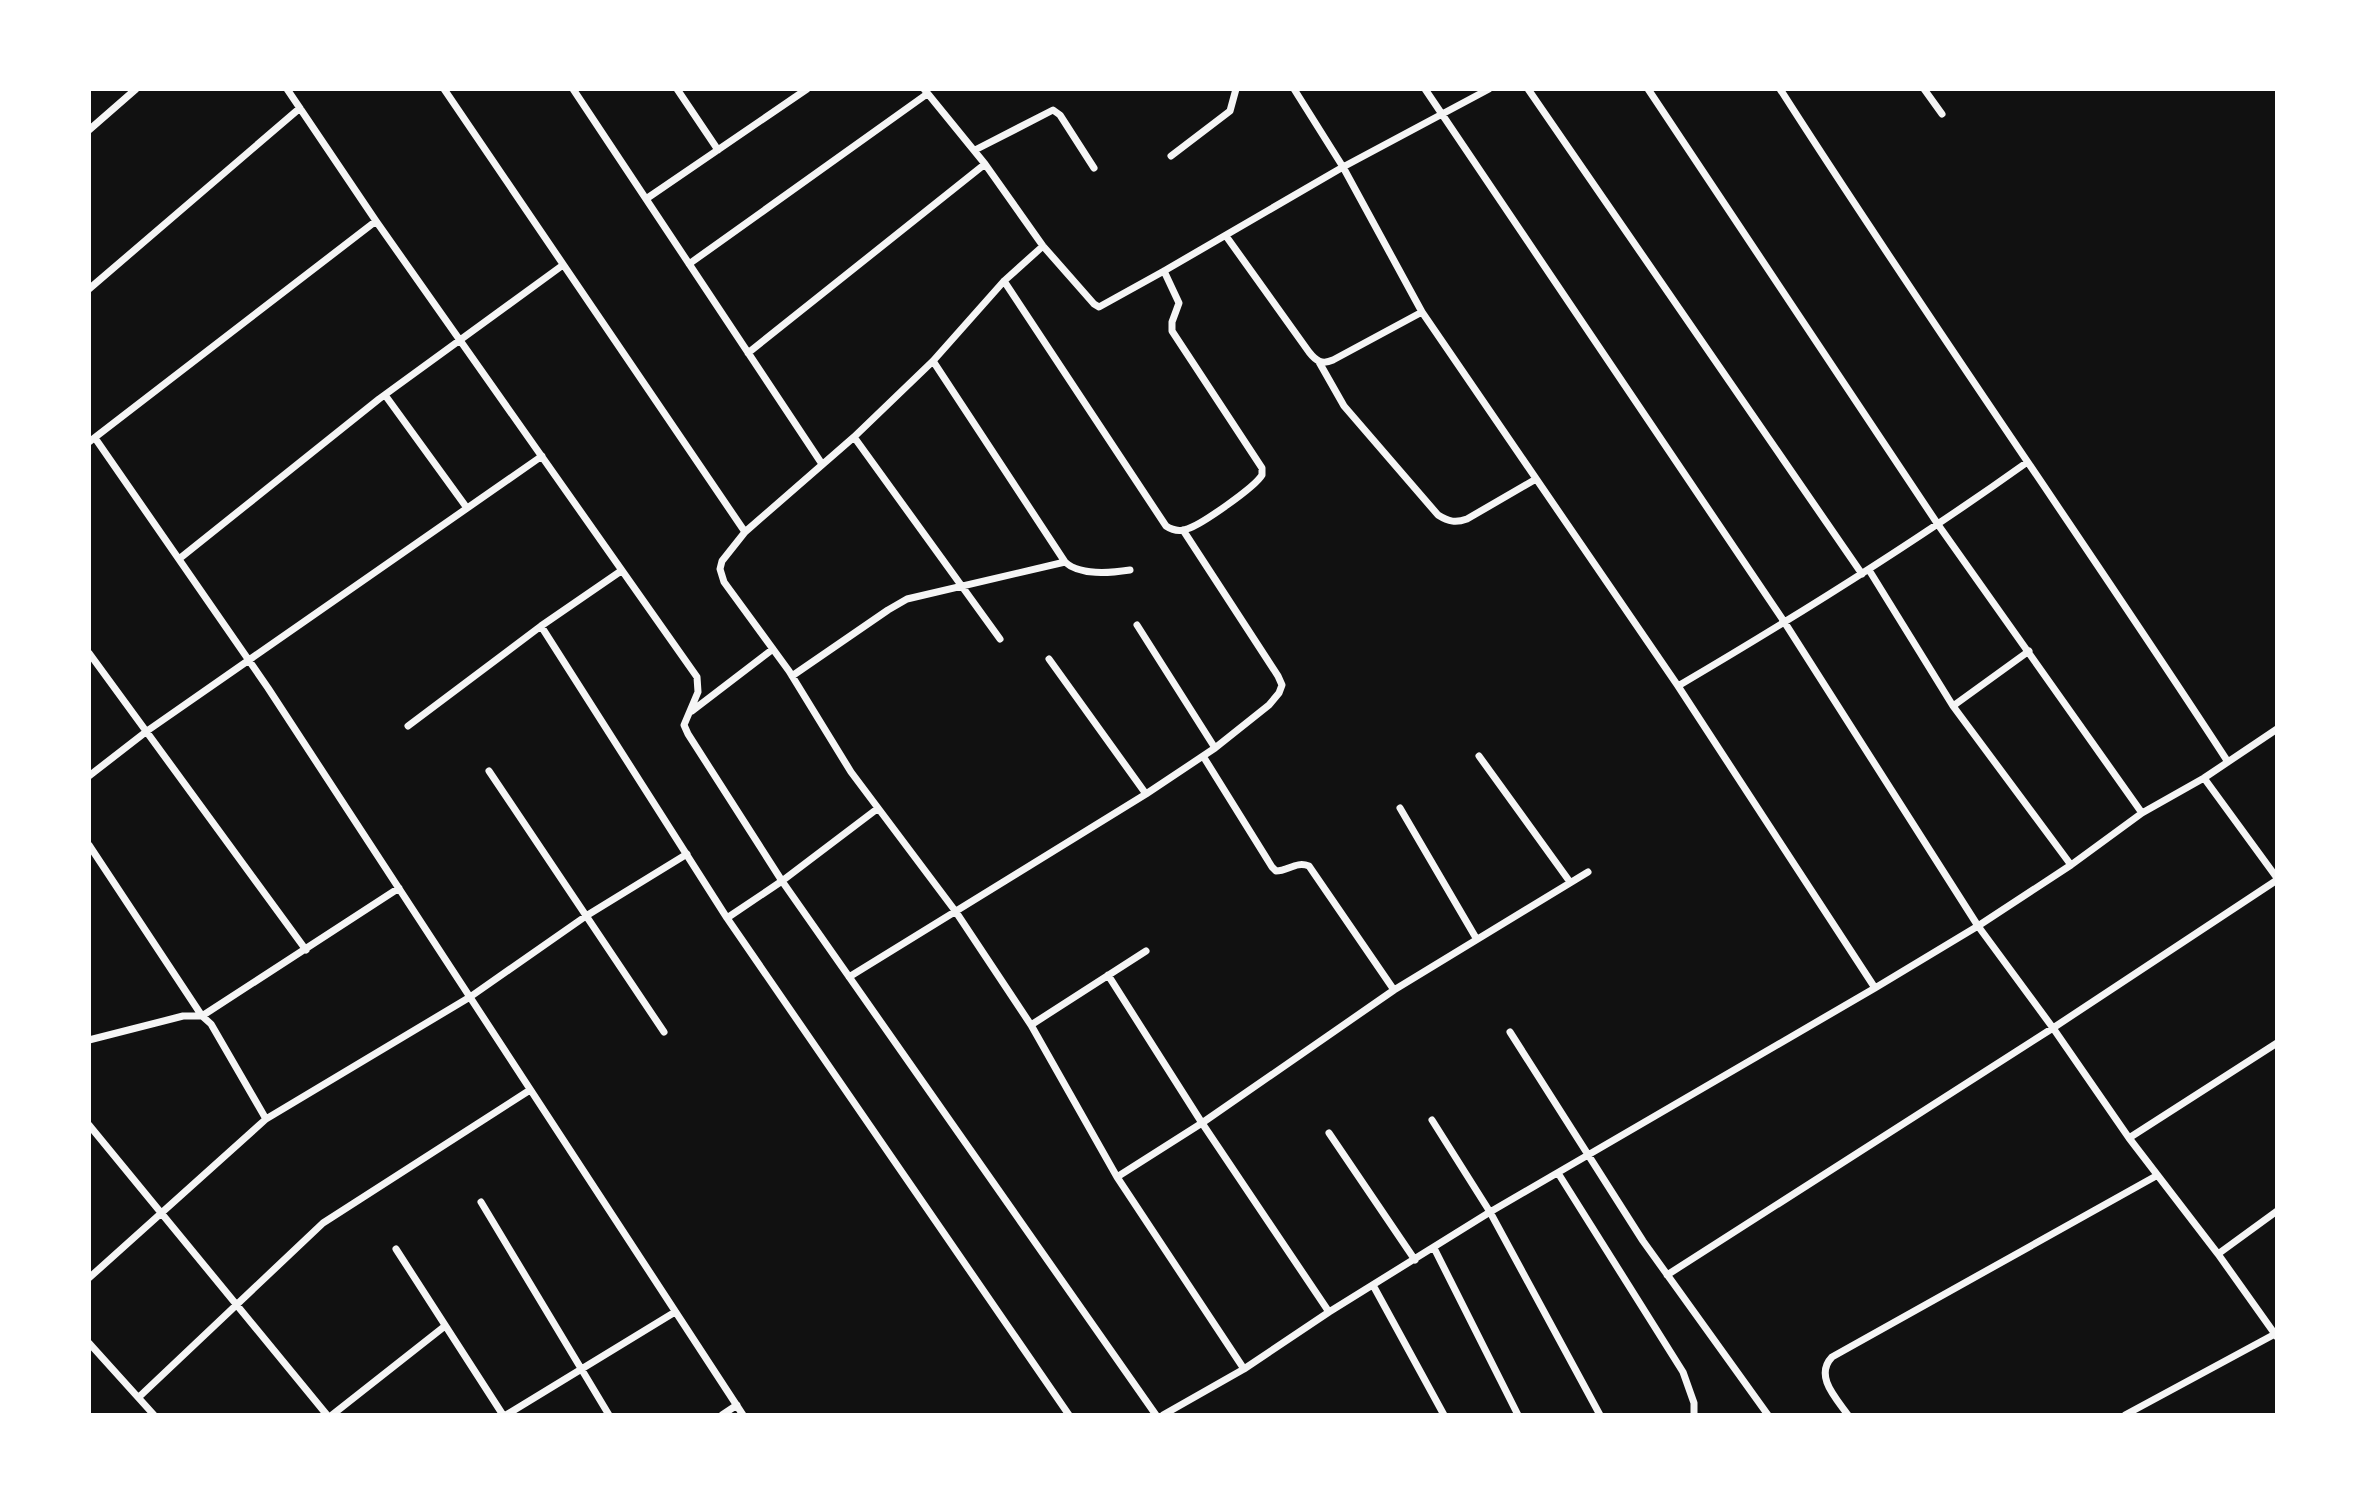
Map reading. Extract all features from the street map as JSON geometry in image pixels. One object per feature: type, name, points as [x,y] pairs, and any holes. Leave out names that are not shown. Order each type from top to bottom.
[{"type":"street","points":[[89,130],[136,89]]},
{"type":"street","points":[[288,89],[376,221],[697,677],[698,692],[684,725],[782,881],[1156,1415]]},
{"type":"street","points":[[444,89],[745,532]]},
{"type":"street","points":[[573,89],[822,464]]},
{"type":"street","points":[[677,89],[718,150]]},
{"type":"street","points":[[646,199],[807,89]]},
{"type":"street","points":[[1171,156],[1230,111],[1236,89]]},
{"type":"street","points":[[1294,89],[1343,167],[1422,312],[1678,686],[1875,988]]},
{"type":"street","points":[[1425,89],[1785,623],[1978,926],[2129,1138],[2276,1335],[2125,1415]]},
{"type":"street","points":[[689,264],[926,92],[975,150],[1043,246],[1099,307],[1343,167],[1489,89]]},
{"type":"street","points":[[1528,89],[1866,572],[1952,706],[2071,865]]},
{"type":"street","points":[[1648,89],[1939,526],[2143,813]]},
{"type":"street","points":[[1780,89],[2026,463],[2228,762]]},
{"type":"street","points":[[1924,89],[1942,114]]},
{"type":"street","points":[[89,289],[300,108]]},
{"type":"street","points":[[975,150],[1053,110],[1060,116],[1094,168]]},
{"type":"street","points":[[748,353],[985,164]]},
{"type":"street","points":[[376,221],[92,440],[249,660],[743,1415]]},
{"type":"street","points":[[1226,236],[1309,352],[1319,362],[1344,407],[1438,516],[1447,521],[1467,519],[1536,479]]},
{"type":"street","points":[[1043,246],[1004,282],[933,361],[854,437],[745,532],[722,561],[721,576],[792,676],[851,772],[956,912],[1031,1025],[1117,1177],[1244,1369]]},
{"type":"street","points":[[179,559],[385,395],[564,265]]},
{"type":"street","points":[[1004,282],[1166,526],[1183,530],[1202,521],[1255,485],[1262,475],[1262,468],[1172,331],[1172,322],[1179,303],[1164,271]]},
{"type":"street","points":[[1319,362],[1327,363],[1422,312]]},
{"type":"street","points":[[933,361],[1065,562],[1077,570],[1130,570]]},
{"type":"street","points":[[385,395],[467,508]]},
{"type":"street","points":[[854,437],[1000,639]]},
{"type":"street","points":[[89,776],[147,731],[542,456]]},
{"type":"street","points":[[1678,686],[1785,623],[1939,526],[2026,463]]},
{"type":"street","points":[[849,977],[1146,794],[1215,748],[1269,705],[1279,693],[1282,685],[1278,676],[1183,530]]},
{"type":"street","points":[[792,676],[888,610],[907,600],[1065,562]]},
{"type":"street","points":[[408,726],[621,570]]},
{"type":"street","points":[[1137,625],[1215,748]]},
{"type":"street","points":[[541,626],[727,918],[1069,1415]]},
{"type":"street","points":[[688,714],[773,649]]},
{"type":"street","points":[[1952,706],[2029,652]]},
{"type":"street","points":[[89,653],[306,950]]},
{"type":"street","points":[[1049,659],[1146,794]]},
{"type":"street","points":[[1163,1415],[1244,1369],[1329,1312],[1374,1287],[1490,1212],[1978,926],[2071,865],[2143,813],[2204,778],[2277,729]]},
{"type":"street","points":[[1203,756],[1272,867],[1280,871],[1298,864],[1309,866],[1394,990]]},
{"type":"street","points":[[1479,757],[1570,882]]},
{"type":"street","points":[[489,771],[664,1032]]},
{"type":"street","points":[[1667,1275],[2053,1028],[2277,879],[2204,778]]},
{"type":"street","points":[[1400,808],[1476,937]]},
{"type":"street","points":[[727,918],[782,881],[877,809]]},
{"type":"street","points":[[89,845],[202,1016],[211,1024],[266,1119]]},
{"type":"street","points":[[89,1278],[266,1119],[470,997],[586,916],[687,854]]},
{"type":"street","points":[[1117,1177],[1202,1123],[1394,990],[1476,937],[1588,872]]},
{"type":"street","points":[[89,1040],[183,1016],[202,1016],[399,888]]},
{"type":"street","points":[[1031,1025],[1146,951]]},
{"type":"street","points":[[1108,975],[1202,1123],[1329,1312]]},
{"type":"street","points":[[1510,1032],[1643,1241],[1768,1415]]},
{"type":"street","points":[[2129,1138],[2277,1043]]},
{"type":"street","points":[[139,1397],[323,1223],[530,1090]]},
{"type":"street","points":[[1432,1120],[1490,1212],[1600,1415]]},
{"type":"street","points":[[89,1125],[330,1415],[445,1326]]},
{"type":"street","points":[[1329,1133],[1415,1260]]},
{"type":"street","points":[[1558,1173],[1682,1372],[1695,1403],[1694,1415]]},
{"type":"street","points":[[1848,1415],[1826,1383],[1826,1368],[1832,1357],[2157,1176]]},
{"type":"street","points":[[481,1202],[609,1415]]},
{"type":"street","points":[[2217,1254],[2277,1211]]},
{"type":"street","points":[[1434,1248],[1518,1415]]},
{"type":"street","points":[[396,1249],[504,1415],[676,1312]]},
{"type":"street","points":[[1374,1287],[1444,1415]]},
{"type":"street","points":[[89,1343],[154,1415]]},
{"type":"street","points":[[722,1415],[737,1405]]}]
